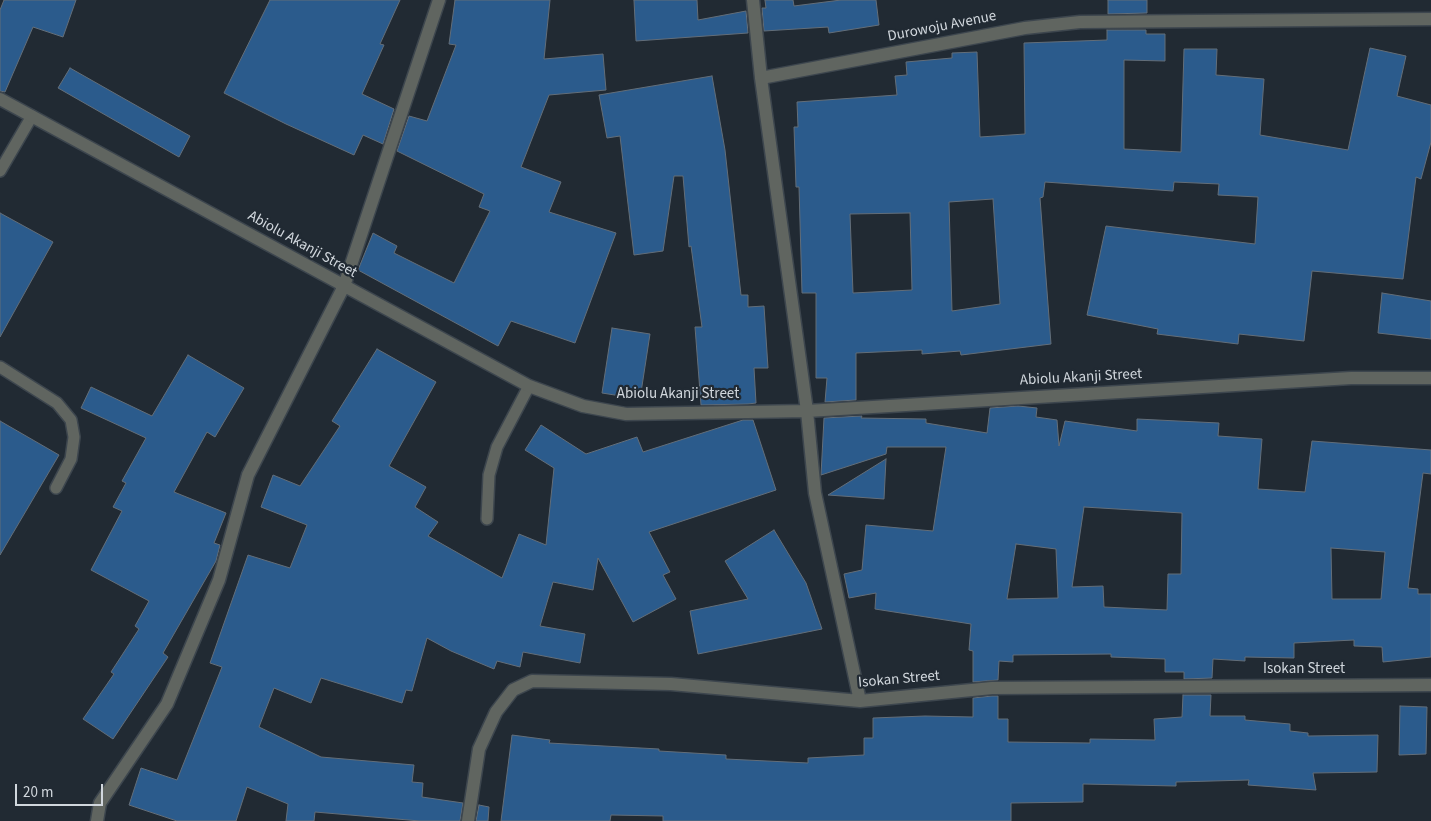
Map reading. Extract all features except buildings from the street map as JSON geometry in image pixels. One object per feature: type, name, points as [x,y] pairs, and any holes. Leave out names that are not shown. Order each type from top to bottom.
[{"type":"street","points":[[96,821],[100,803],[167,704],[219,580],[248,475],[344,286],[439,0]]},
{"type":"street","points":[[753,0],[761,78],[807,410],[815,493],[860,701]]},
{"type":"street","name":"Durowoju Avenue","points":[[761,78],[1025,28],[1080,22],[1431,18]]},
{"type":"street","name":"Abiolu Akanji Street","points":[[0,99],[529,386],[583,406],[626,414],[807,410],[1351,378],[1431,378]]},
{"type":"street","name":"Isokan Street","points":[[468,821],[479,749],[496,712],[513,690],[532,681],[671,684],[860,701],[992,688],[1431,685]]},
{"type":"lane","points":[[0,171],[32,116]]},
{"type":"lane","points":[[0,366],[57,403],[71,420],[74,437],[71,459],[56,488]]},
{"type":"lane","points":[[487,519],[489,475],[497,447],[529,386]]}]
